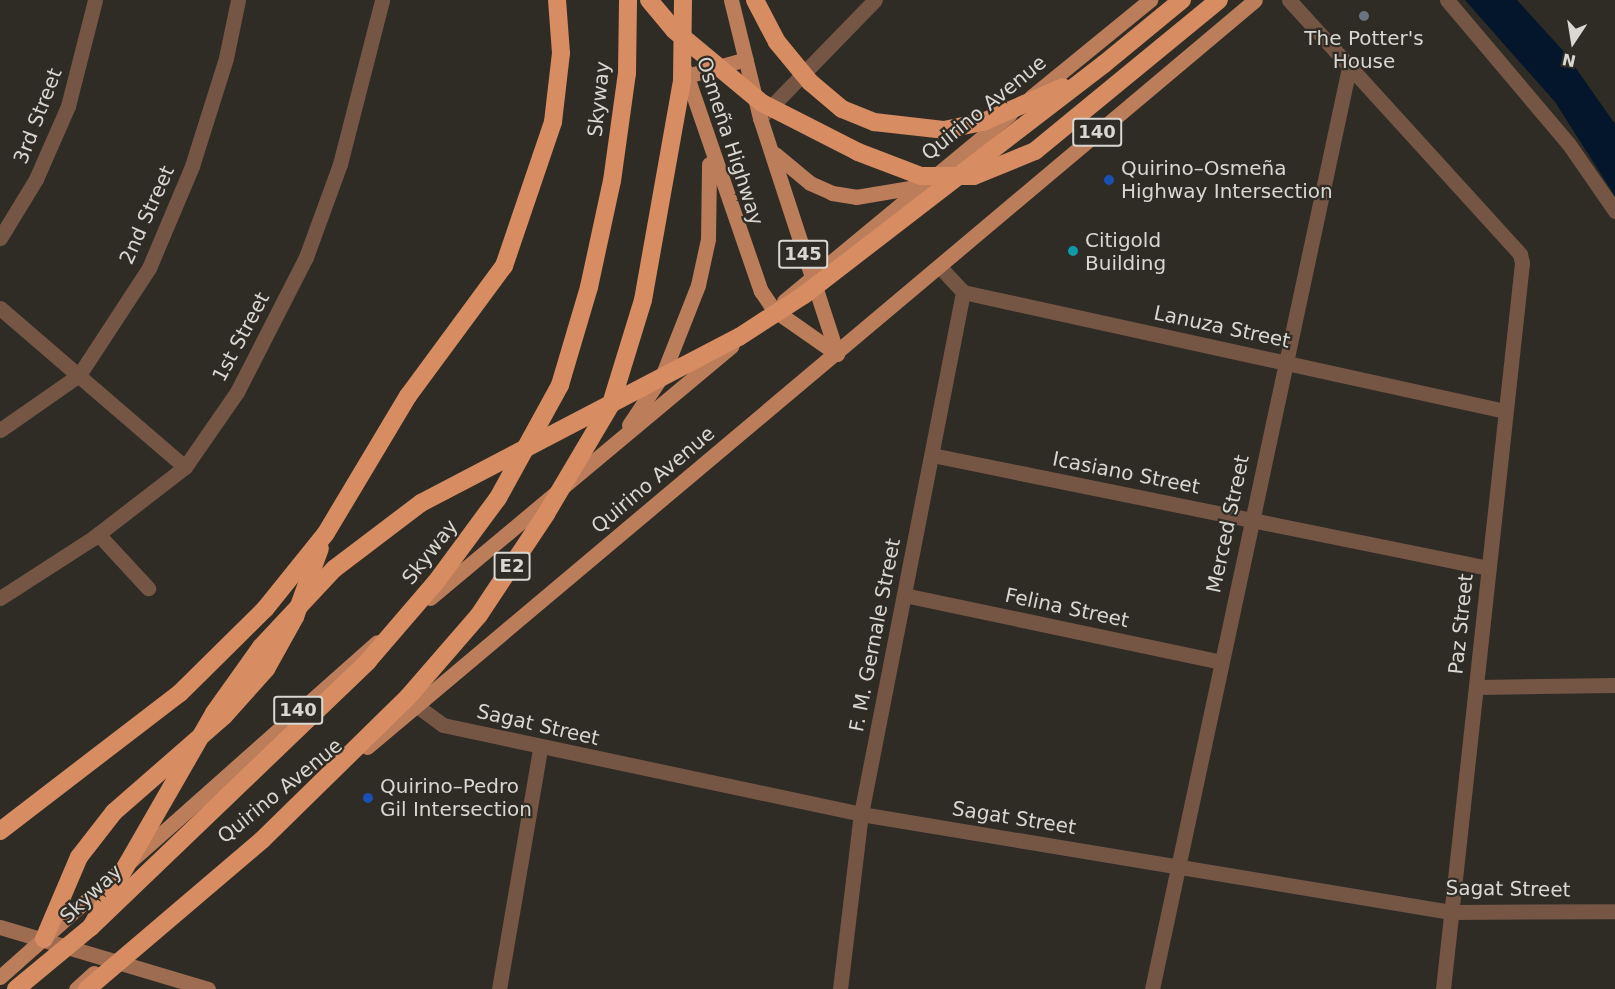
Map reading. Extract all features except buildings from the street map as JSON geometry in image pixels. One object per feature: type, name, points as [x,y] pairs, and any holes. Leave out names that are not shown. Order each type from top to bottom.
[{"type":"highway","points":[[0,831],[180,693],[265,609],[326,532],[408,396],[504,266],[553,122],[561,53],[556,0]]},
{"type":"highway","name":"Skyway","points":[[16,989],[91,927],[368,661],[436,582],[498,498],[560,385],[589,287],[614,171],[627,73],[628,0]]},
{"type":"highway","points":[[649,0],[674,30],[762,103],[858,152],[921,176],[974,176],[1035,151],[1219,0]]},
{"type":"highway","name":"E2","points":[[87,989],[262,840],[408,697],[479,615],[546,514],[610,404],[643,300],[682,81],[683,0]]},
{"type":"highway","points":[[755,0],[777,42],[810,82],[842,109],[905,130],[944,130],[983,122],[1043,98],[1104,64]]},
{"type":"highway","points":[[91,927],[214,713],[261,647],[334,569],[421,503],[739,337],[804,295],[1104,64],[1182,0]]},
{"type":"highway","points":[[44,939],[80,856],[114,812],[224,716],[266,669],[296,617],[326,532]]},
{"type":"main road","name":"Osmeña Highway","points":[[663,0],[708,146],[750,269],[774,310],[837,354]]},
{"type":"main road","name":"Osmeña Highway","points":[[731,0],[760,118],[837,354]]},
{"type":"main road","name":"Quirino Avenue","points":[[0,977],[324,686],[605,453],[810,277],[1150,0]]},
{"type":"main road","name":"Quirino Avenue","points":[[76,989],[837,354],[1255,0]]},
{"type":"main road","points":[[687,76],[746,59]]},
{"type":"main road","points":[[605,453],[653,390],[684,329],[708,239],[708,146]]},
{"type":"main road","points":[[772,152],[789,170],[832,193],[892,195],[926,183]]},
{"type":"main road","points":[[0,927],[208,989]]},
{"type":"main road","points":[[105,989],[108,960]]},
{"type":"street","name":"3rd Street","points":[[0,238],[36,179],[68,106],[95,0]]},
{"type":"street","name":"2nd Street","points":[[0,430],[79,375],[154,258],[192,166],[226,58],[238,0]]},
{"type":"street","name":"1st Street","points":[[0,598],[98,534],[185,467],[237,392],[306,257],[340,164],[382,0]]},
{"type":"street","points":[[760,118],[875,0]]},
{"type":"street","points":[[1289,0],[1349,68]]},
{"type":"street","points":[[1447,0],[1568,143],[1615,210]]},
{"type":"street","name":"Paz Street","points":[[1349,68],[1520,254],[1522,263],[1443,989]]},
{"type":"street","name":"Merced Street","points":[[1152,989],[1284,362],[1349,68]]},
{"type":"street","points":[[939,266],[963,292]]},
{"type":"street","name":"Lanuza Street","points":[[963,292],[1505,411]]},
{"type":"street","name":"F. M. Gernale Street","points":[[840,989],[861,814],[963,292]]},
{"type":"street","points":[[0,308],[185,467]]},
{"type":"street","name":"Icasiano Street","points":[[932,455],[1488,568]]},
{"type":"street","points":[[98,534],[148,588]]},
{"type":"street","name":"Felina Street","points":[[904,595],[1221,662]]},
{"type":"street","points":[[1476,687],[1615,685]]},
{"type":"street","name":"Sagat Street","points":[[417,706],[443,725],[540,748],[861,814],[1451,912],[1615,911]]},
{"type":"street","points":[[499,989],[540,748]]},
{"type":"water","points":[[1465,0],[1517,0],[1566,54],[1615,124],[1615,196],[1555,102]]},
{"type":"place","name":"The Potter's House","points":[[1364,16]]},
{"type":"place","name":"Quirino–Osmeña Highway Intersection","points":[[1109,180]]},
{"type":"place","name":"Citigold Building","points":[[1073,251]]},
{"type":"place","name":"Quirino–Pedro Gil Intersection","points":[[368,798]]}]
